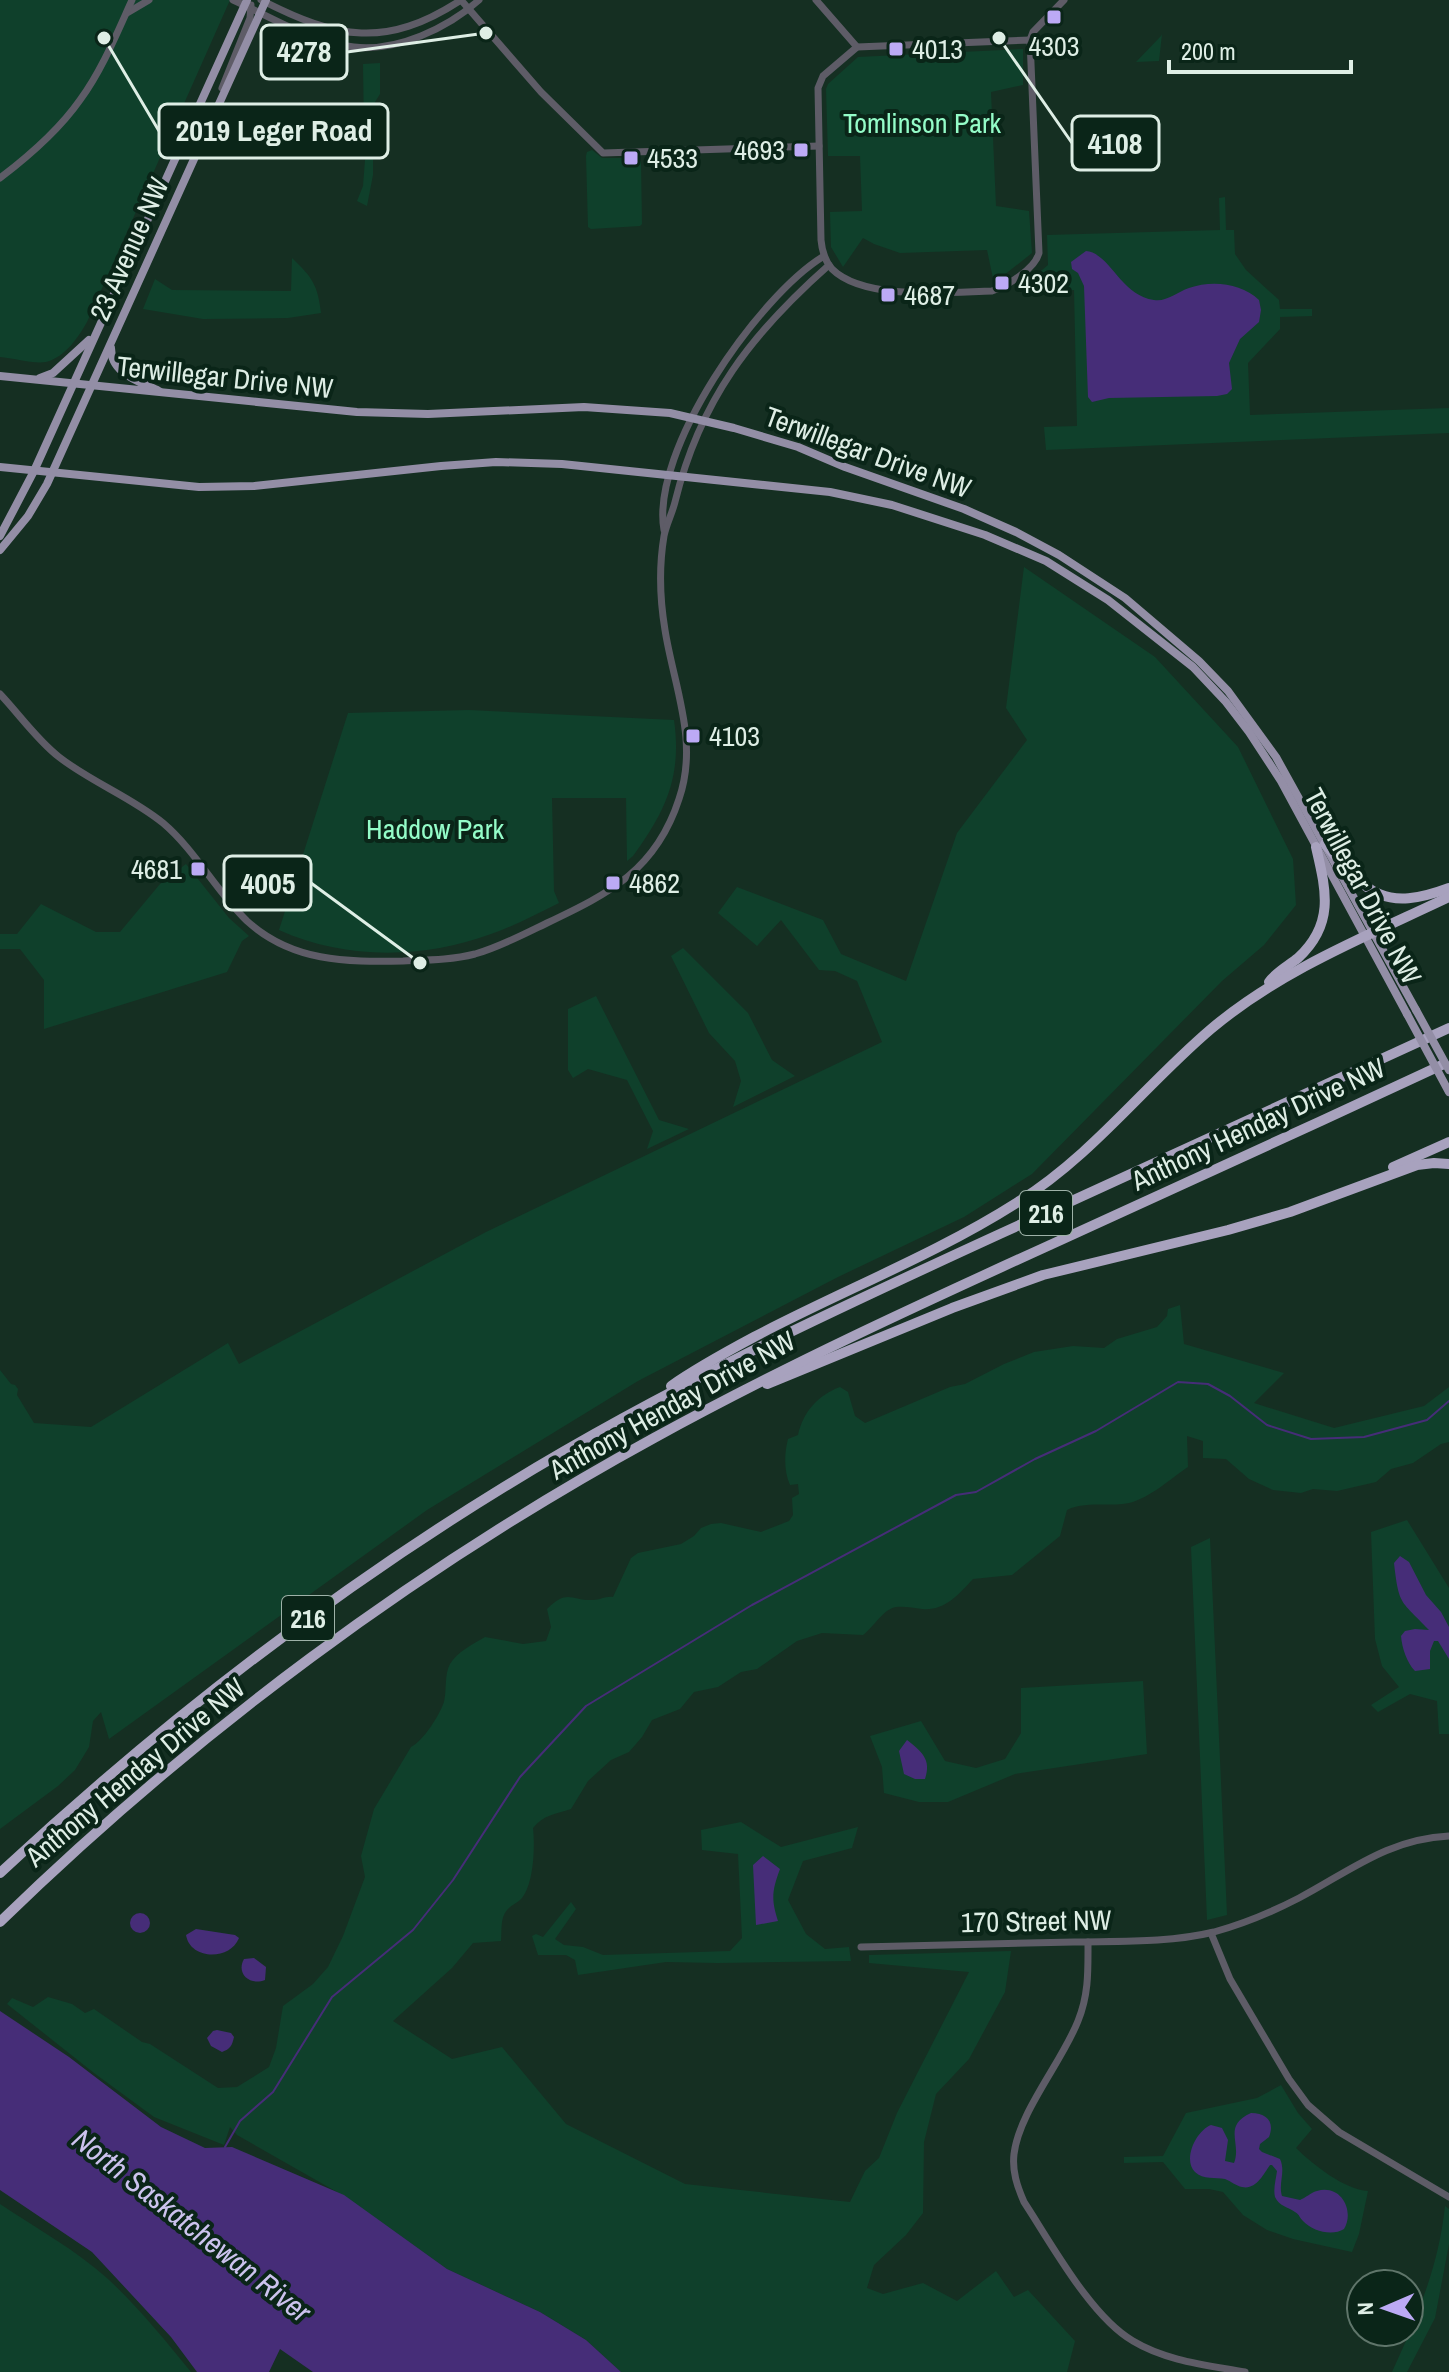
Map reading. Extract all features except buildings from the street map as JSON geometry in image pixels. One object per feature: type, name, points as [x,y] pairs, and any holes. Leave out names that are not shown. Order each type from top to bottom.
[{"type":"highway","points":[[1321,845],[1366,888],[1378,895],[1410,899],[1449,888]]},
{"type":"highway","points":[[1264,989],[1273,976],[1298,957],[1314,939],[1323,919],[1325,891],[1321,845]]},
{"type":"highway","points":[[646,1405],[698,1367],[784,1321],[981,1225],[1021,1201],[1079,1158],[1211,1029],[1264,989],[1449,897]]},
{"type":"highway","name":"Anthony Henday Drive NW","points":[[0,1873],[190,1708],[318,1611],[504,1486],[646,1405],[826,1314],[1449,1028]]},
{"type":"highway","name":"Anthony Henday Drive NW","points":[[0,1922],[138,1796],[212,1735],[338,1638],[524,1514],[650,1440],[785,1368],[1449,1062]]},
{"type":"highway","points":[[1330,1196],[1449,1142]]},
{"type":"highway","points":[[727,1399],[1043,1275],[1290,1212],[1417,1165],[1449,1164]]},
{"type":"main road","name":"23 Avenue NW","points":[[0,550],[28,516],[52,473],[263,1]]},
{"type":"main road","name":"23 Avenue NW","points":[[0,536],[34,471],[248,3]]},
{"type":"main road","points":[[33,380],[53,373],[95,334]]},
{"type":"main road","points":[[111,343],[111,357],[116,367],[164,393]]},
{"type":"main road","name":"Terwillegar Drive NW","points":[[0,376],[357,412],[428,414],[584,407],[657,411],[692,417],[798,447],[964,509],[1040,545],[1107,585],[1157,624],[1228,691],[1276,757],[1412,1012],[1449,1092]]},
{"type":"main road","name":"Terwillegar Drive NW","points":[[0,467],[199,487],[254,486],[496,462],[562,464],[830,492],[892,505],[985,535],[1035,556],[1108,600],[1153,633],[1201,675],[1233,712],[1270,763],[1321,845]]},
{"type":"main road","name":"Terwillegar Drive NW","points":[[1412,1012],[1449,1070]]},
{"type":"street","points":[[0,178],[56,129],[80,100],[98,71],[132,0]]},
{"type":"street","points":[[127,13],[149,0]]},
{"type":"street","points":[[233,0],[248,3],[260,13],[327,42],[356,48],[414,39],[447,23],[479,0]]},
{"type":"street","points":[[263,1],[329,29],[358,33],[411,26],[461,0],[541,92],[603,153],[819,146]]},
{"type":"street","points":[[816,0],[857,47]]},
{"type":"street","points":[[1030,40],[857,47],[823,76],[818,88],[821,240],[829,265],[858,283],[912,293],[992,291],[1001,288],[1037,261],[1030,40],[1033,32],[1064,0]]},
{"type":"street","points":[[210,124],[250,18],[248,3]]},
{"type":"street","points":[[0,694],[58,756],[171,830],[234,907],[252,924],[281,944],[313,956],[349,962],[439,960],[474,954],[509,941],[614,889],[650,854],[672,820],[684,784],[687,736],[664,623],[664,533],[661,518],[670,474],[692,417],[736,344],[796,276],[824,256]]},
{"type":"street","points":[[664,533],[703,420],[718,392],[739,359],[829,265]]},
{"type":"street","name":"170 Street NW","points":[[861,1947],[1170,1940],[1211,1933],[1269,1913],[1392,1847],[1449,1836]]},
{"type":"street","points":[[1211,1933],[1230,1979],[1289,2079],[1308,2105],[1339,2132],[1449,2197]]},
{"type":"street","points":[[1088,1942],[1086,1999],[1071,2038],[1022,2126],[1014,2153],[1017,2187],[1094,2306],[1117,2329],[1132,2341],[1155,2352],[1186,2362],[1245,2372]]},
{"type":"green space","points":[[0,0],[230,0],[87,322],[65,351],[46,362],[0,357]]},
{"type":"green space","points":[[1161,36],[1159,61],[1136,62]]},
{"type":"green space","name":"Tomlinson Park","points":[[1023,49],[1023,85],[991,92],[996,206],[1029,211],[1032,253],[994,283],[987,250],[900,253],[863,238],[843,267],[831,247],[830,212],[862,211],[860,156],[828,156],[828,84],[858,57]]},
{"type":"green space","points":[[380,63],[380,94],[375,102],[373,130],[364,131],[363,64]]},
{"type":"green space","points":[[366,147],[373,147],[373,175],[367,206],[357,201],[363,186]]},
{"type":"green space","points":[[592,150],[602,158],[639,158],[640,226],[588,227],[586,156]]},
{"type":"green space","points":[[1225,197],[1226,230],[1234,230],[1235,254],[1246,270],[1279,300],[1280,309],[1312,309],[1312,316],[1280,317],[1280,329],[1248,363],[1250,415],[1449,408],[1449,433],[1046,450],[1044,427],[1077,426],[1074,290],[1038,294],[1029,281],[1048,265],[1047,235],[1220,230],[1219,198]]},
{"type":"green space","points":[[292,258],[313,282],[321,313],[288,318],[203,319],[143,309],[155,279],[172,290],[291,291]]},
{"type":"green space","points":[[1024,567],[1155,657],[1238,747],[1293,859],[1296,905],[1264,945],[1222,981],[1032,1174],[964,1217],[838,1277],[638,1381],[427,1510],[109,1739],[101,1712],[93,1721],[89,1747],[75,1770],[0,1829],[0,1370],[18,1389],[17,1395],[34,1423],[91,1427],[228,1343],[239,1364],[486,1232],[882,1042],[857,981],[835,971],[819,970],[781,920],[757,946],[718,913],[737,887],[823,920],[841,954],[906,981],[957,833],[1027,740],[1006,708]]},
{"type":"green space","name":"Haddow Park","points":[[469,710],[674,720],[676,759],[669,792],[654,824],[633,856],[627,861],[626,798],[552,798],[554,891],[559,903],[534,916],[465,942],[411,952],[384,953],[330,947],[279,930],[348,713]]},
{"type":"green space","points":[[186,864],[229,918],[249,936],[242,941],[227,972],[44,1029],[44,980],[20,949],[0,949],[0,934],[17,934],[41,904],[96,932],[120,932],[160,884]]},
{"type":"green space","points":[[683,948],[748,1013],[772,1060],[795,1076],[733,1107],[741,1081],[735,1061],[709,1033],[671,956]]},
{"type":"green space","points":[[596,996],[659,1120],[689,1129],[647,1149],[653,1131],[627,1080],[588,1069],[573,1078],[568,1070],[568,1009]]},
{"type":"green space","points":[[1180,1305],[1184,1344],[1284,1373],[1254,1403],[1334,1428],[1424,1406],[1449,1387],[1449,1442],[1413,1463],[1391,1469],[1376,1482],[1337,1491],[1313,1489],[1301,1493],[1273,1490],[1249,1479],[1226,1459],[1203,1458],[1203,1441],[1187,1436],[1188,1467],[1137,1501],[1067,1510],[1060,1536],[1012,1575],[973,1579],[950,1601],[938,1607],[891,1608],[863,1635],[822,1633],[797,1641],[757,1669],[741,1672],[718,1687],[694,1692],[680,1709],[652,1720],[629,1752],[611,1760],[588,1781],[571,1809],[541,1820],[533,1828],[534,1854],[529,1883],[522,1898],[505,1913],[501,1941],[473,1943],[452,1968],[393,2021],[452,2059],[502,2047],[566,2124],[685,2184],[850,2202],[865,2171],[879,2158],[897,2113],[969,1972],[869,1963],[869,1955],[1011,1951],[1005,1992],[969,2059],[936,2094],[924,2142],[923,2213],[906,2235],[874,2265],[867,2288],[883,2294],[923,2283],[957,2301],[996,2271],[1014,2297],[1028,2290],[1075,2341],[1067,2372],[621,2372],[586,2340],[540,2312],[447,2269],[344,2196],[237,2135],[230,2127],[224,2145],[154,2117],[7,2004],[12,1998],[33,2007],[48,1997],[72,2004],[85,2013],[94,2009],[218,2088],[237,2087],[269,2067],[276,2048],[283,2006],[313,1984],[328,1967],[365,1877],[361,1856],[374,1809],[411,1747],[439,1714],[444,1702],[448,1668],[461,1652],[485,1637],[523,1644],[546,1641],[551,1627],[547,1609],[565,1597],[593,1600],[613,1597],[631,1558],[638,1553],[681,1544],[711,1524],[721,1523],[761,1532],[789,1521],[793,1515],[792,1498],[799,1494],[798,1484],[790,1485],[787,1474],[785,1457],[788,1439],[798,1435],[808,1412],[832,1390],[840,1387],[848,1392],[855,1416],[865,1423],[950,1387],[965,1384],[1034,1352],[1073,1346],[1104,1348],[1117,1339],[1157,1327],[1167,1316],[1168,1309]]},
{"type":"green space","points":[[1407,1520],[1449,1588],[1449,1734],[1439,1734],[1437,1701],[1410,1694],[1378,1712],[1371,1705],[1399,1687],[1382,1666],[1375,1639],[1371,1532]]},
{"type":"green space","points":[[1210,1538],[1227,1915],[1207,1920],[1191,1547]]},
{"type":"green space","points":[[1143,1681],[1147,1754],[1015,1774],[948,1802],[919,1802],[884,1793],[882,1767],[870,1736],[921,1721],[945,1761],[976,1768],[1005,1759],[1021,1733],[1021,1688]]},
{"type":"green space","points":[[741,1822],[781,1847],[858,1827],[852,1848],[803,1861],[788,1900],[806,1934],[825,1949],[849,1947],[851,1961],[666,1962],[578,1975],[575,1960],[566,1955],[538,1955],[532,1936],[543,1937],[571,1902],[576,1909],[555,1939],[564,1945],[583,1947],[603,1955],[730,1951],[742,1938],[738,1854],[702,1850],[701,1830]]},
{"type":"green space","points":[[1281,2085],[1312,2129],[1296,2148],[1339,2181],[1368,2191],[1352,2252],[1267,2230],[1243,2215],[1223,2192],[1185,2189],[1163,2162],[1124,2163],[1124,2157],[1163,2156],[1186,2113],[1257,2098]]},
{"type":"green space","points":[[0,2204],[96,2268],[141,2312],[191,2372],[0,2372]]},
{"type":"green space","points":[[1445,2206],[1449,2209],[1449,2244],[1435,2318],[1425,2337],[1425,2294]]},
{"type":"green space","points":[[1403,2348],[1419,2348],[1407,2372],[1392,2372]]},
{"type":"water","points":[[1086,251],[1102,259],[1132,291],[1142,297],[1159,300],[1198,286],[1217,284],[1244,290],[1259,300],[1259,322],[1240,339],[1229,363],[1232,389],[1227,394],[1217,396],[1109,398],[1092,402],[1088,397],[1084,286],[1078,273],[1072,269],[1071,262]]},
{"type":"water","points":[[1400,1556],[1409,1562],[1426,1595],[1449,1627],[1449,1659],[1438,1641],[1434,1641],[1430,1651],[1430,1669],[1415,1671],[1404,1650],[1401,1636],[1405,1631],[1429,1630],[1400,1596],[1394,1563]]},
{"type":"water","points":[[907,1740],[926,1761],[925,1779],[904,1774],[899,1751]]},
{"type":"water","points":[[763,1856],[780,1869],[773,1895],[778,1921],[756,1925],[753,1865]]},
{"type":"water","points":[[136,1913],[144,1913],[150,1923],[144,1933],[136,1933],[130,1927],[130,1919]]},
{"type":"water","points":[[196,1929],[239,1938],[227,1951],[202,1953],[189,1943],[186,1935]]},
{"type":"water","points":[[254,1958],[266,1967],[265,1980],[249,1980],[243,1973],[244,1959]]},
{"type":"water","name":"North Saskatchewan River","points":[[0,2011],[69,2057],[161,2127],[205,2148],[232,2147],[344,2195],[447,2269],[540,2312],[586,2340],[621,2372],[313,2372],[280,2349],[269,2372],[197,2372],[171,2337],[92,2252],[0,2190]]},
{"type":"water","points":[[217,2030],[231,2033],[234,2037],[230,2047],[222,2052],[211,2046],[207,2038]]},
{"type":"water","points":[[1251,2113],[1265,2117],[1270,2123],[1269,2137],[1260,2144],[1259,2149],[1280,2159],[1282,2196],[1300,2200],[1317,2191],[1333,2191],[1347,2207],[1344,2229],[1334,2232],[1317,2230],[1279,2202],[1274,2194],[1277,2171],[1272,2165],[1255,2184],[1247,2187],[1195,2172],[1191,2166],[1191,2153],[1201,2133],[1211,2125],[1222,2128],[1228,2140],[1225,2161],[1234,2163],[1237,2123]]},
{"type":"waterway","points":[[225,2147],[240,2121],[273,2092],[332,1997],[413,1930],[453,1880],[520,1777],[586,1706],[752,1605],[956,1495],[976,1492],[1035,1459],[1096,1431],[1178,1382],[1208,1384],[1230,1396],[1267,1425],[1311,1439],[1364,1437],[1427,1420],[1449,1401]]},
{"type":"place","name":"4303","points":[[1054,17]]},
{"type":"place","name":"4278","points":[[486,33]]},
{"type":"place","name":"2019 Leger Road","points":[[104,38]]},
{"type":"place","name":"4108","points":[[999,38]]},
{"type":"place","name":"4013","points":[[896,49]]},
{"type":"place","name":"4693","points":[[801,150]]},
{"type":"place","name":"4533","points":[[631,158]]},
{"type":"place","name":"4302","points":[[1002,283]]},
{"type":"place","name":"4687","points":[[888,295]]},
{"type":"place","name":"4103","points":[[693,736]]},
{"type":"place","name":"4681","points":[[198,869]]},
{"type":"place","name":"4862","points":[[613,883]]},
{"type":"place","name":"4005","points":[[420,963]]}]
